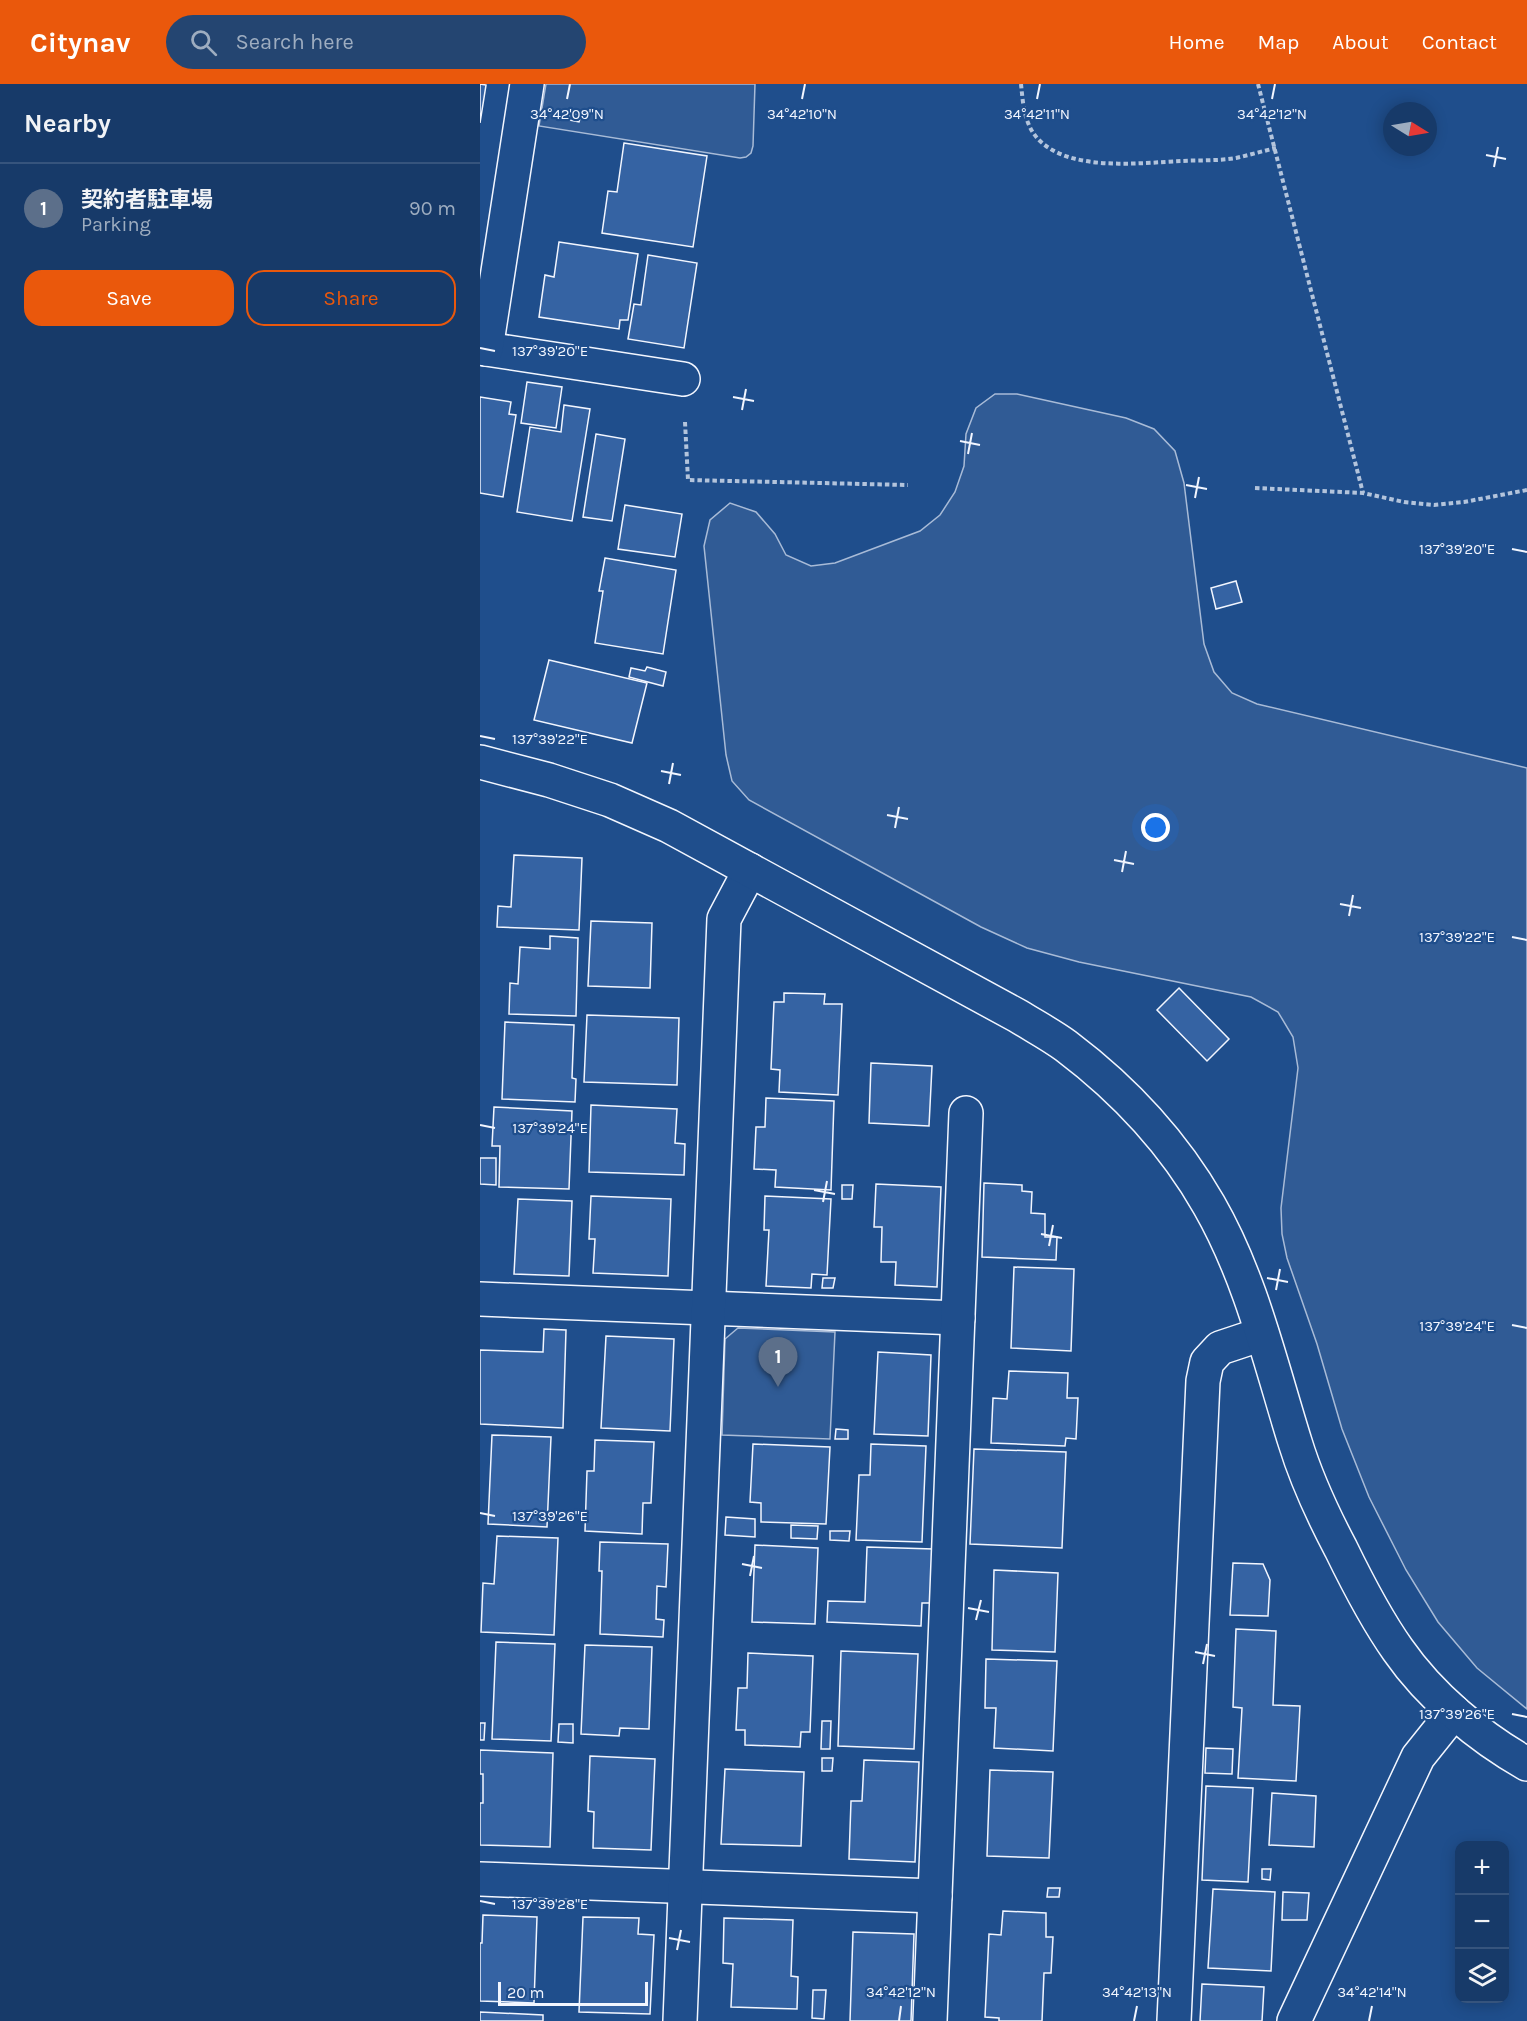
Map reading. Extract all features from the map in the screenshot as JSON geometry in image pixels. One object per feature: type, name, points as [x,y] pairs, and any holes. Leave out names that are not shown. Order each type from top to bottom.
[{"type":"street","points":[[527,84],[483,348],[682,379]]},
{"type":"street","points":[[481,765],[549,780],[610,800],[669,825],[1018,1016],[1064,1045],[1107,1079],[1153,1126],[1180,1160],[1209,1205],[1234,1254],[1262,1334],[1296,1445],[1325,1517],[1364,1594],[1399,1652],[1443,1703],[1498,1748],[1527,1764]]},
{"type":"street","points":[[680,2021],[724,919],[750,870]]},
{"type":"street","points":[[930,2021],[966,1113]]},
{"type":"street","points":[[480,1299],[958,1318]]},
{"type":"street","points":[[1174,2021],[1203,1381],[1207,1362],[1220,1348],[1262,1334]]},
{"type":"street","points":[[1294,2021],[1418,1757],[1454,1712]]},
{"type":"street","points":[[480,1879],[935,1896]]},
{"type":"path","points":[[1022,84],[1026,119],[1037,139],[1055,153],[1076,159],[1106,163],[1223,159],[1276,148]]},
{"type":"path","points":[[1258,84],[1363,493]]},
{"type":"path","points":[[685,420],[688,480],[908,485]]},
{"type":"path","points":[[1255,488],[1363,493],[1404,502],[1434,505],[1527,490]]},
{"type":"shaded area","points":[[546,84],[755,84],[751,153],[740,158],[539,126]]},
{"type":"shaded area","points":[[995,394],[1017,394],[1126,418],[1154,429],[1175,451],[1184,483],[1204,644],[1214,672],[1232,693],[1257,704],[1527,768],[1527,1709],[1477,1668],[1438,1622],[1406,1570],[1369,1497],[1342,1429],[1317,1344],[1287,1258],[1282,1234],[1281,1208],[1298,1068],[1293,1037],[1278,1012],[1251,997],[1079,962],[1027,948],[981,927],[749,800],[732,781],[726,755],[704,546],[710,520],[730,503],[756,512],[775,534],[786,555],[811,566],[835,563],[920,531],[940,515],[955,492],[964,466],[966,434],[976,408]]},
{"type":"shaded area","points":[[738,1328],[835,1332],[830,1439],[722,1435],[725,1339]]},
{"type":"building","points":[[480,84],[486,85],[480,123]]},
{"type":"building","points":[[570,113],[581,115],[579,122],[569,120]]},
{"type":"building","points":[[624,143],[707,156],[693,247],[602,233],[608,191],[617,192]]},
{"type":"building","points":[[559,242],[638,254],[628,320],[620,320],[619,329],[539,317],[545,275],[554,277]]},
{"type":"building","points":[[648,255],[697,263],[684,348],[628,339],[634,304],[641,305]]},
{"type":"building","points":[[527,382],[562,387],[556,428],[521,423]]},
{"type":"building","points":[[480,397],[511,402],[509,414],[516,415],[503,497],[480,493]]},
{"type":"building","points":[[564,405],[590,409],[572,521],[517,512],[530,427],[561,432]]},
{"type":"building","points":[[596,434],[625,439],[612,521],[583,517]]},
{"type":"building","points":[[625,505],[682,514],[675,557],[618,549]]},
{"type":"building","points":[[605,558],[676,570],[663,654],[595,643],[603,591],[599,591]]},
{"type":"building","points":[[1236,581],[1242,602],[1216,609],[1211,588]]},
{"type":"building","points":[[549,660],[647,683],[632,743],[534,720]]},
{"type":"building","points":[[647,667],[666,672],[663,686],[629,677],[631,668],[645,671]]},
{"type":"building","points":[[514,855],[582,858],[579,930],[497,927],[498,906],[511,907]]},
{"type":"building","points":[[591,921],[652,923],[650,988],[588,986]]},
{"type":"building","points":[[550,936],[578,938],[576,1016],[509,1014],[510,983],[518,984],[520,947],[550,949]]},
{"type":"building","points":[[1179,988],[1229,1039],[1207,1061],[1157,1010]]},
{"type":"building","points":[[784,993],[825,994],[824,1004],[842,1004],[838,1095],[779,1092],[780,1070],[771,1069],[774,1002],[784,1002]]},
{"type":"building","points":[[587,1015],[679,1018],[677,1085],[584,1082]]},
{"type":"building","points":[[505,1022],[574,1025],[572,1078],[576,1079],[575,1102],[502,1099]]},
{"type":"building","points":[[871,1063],[932,1066],[929,1126],[869,1123]]},
{"type":"building","points":[[766,1098],[834,1101],[831,1190],[775,1187],[776,1170],[754,1169],[756,1127],[765,1127]]},
{"type":"building","points":[[591,1105],[677,1109],[675,1143],[685,1144],[684,1175],[589,1172]]},
{"type":"building","points":[[494,1107],[572,1111],[569,1189],[499,1187],[500,1146],[492,1146]]},
{"type":"building","points":[[480,1158],[496,1158],[496,1185],[480,1184]]},
{"type":"building","points":[[984,1183],[1022,1185],[1022,1191],[1032,1192],[1031,1213],[1045,1214],[1045,1237],[1057,1237],[1056,1260],[982,1257]]},
{"type":"building","points":[[876,1184],[941,1187],[937,1287],[895,1285],[896,1262],[881,1262],[882,1227],[874,1227]]},
{"type":"building","points":[[842,1185],[853,1185],[852,1199],[842,1199]]},
{"type":"building","points":[[591,1196],[671,1199],[668,1276],[593,1273],[595,1239],[589,1239]]},
{"type":"building","points":[[765,1196],[831,1199],[827,1275],[812,1274],[811,1288],[766,1286],[769,1230],[764,1230]]},
{"type":"building","points":[[518,1199],[572,1201],[569,1276],[514,1274]]},
{"type":"building","points":[[1014,1267],[1074,1269],[1071,1351],[1011,1348]]},
{"type":"building","points":[[823,1278],[835,1278],[833,1288],[822,1288]]},
{"type":"building","points":[[544,1329],[566,1330],[563,1428],[480,1424],[480,1350],[543,1352]]},
{"type":"building","points":[[606,1336],[674,1339],[670,1431],[601,1428]]},
{"type":"building","points":[[878,1352],[931,1355],[928,1436],[874,1434]]},
{"type":"building","points":[[1009,1371],[1068,1373],[1067,1398],[1078,1398],[1076,1439],[1066,1438],[1065,1446],[991,1443],[993,1398],[1007,1399]]},
{"type":"building","points":[[836,1429],[848,1430],[848,1439],[835,1439]]},
{"type":"building","points":[[492,1435],[551,1437],[547,1527],[488,1524]]},
{"type":"building","points":[[595,1440],[654,1442],[651,1503],[643,1503],[642,1534],[585,1531],[587,1471],[594,1471]]},
{"type":"building","points":[[753,1444],[830,1447],[826,1524],[761,1522],[761,1503],[750,1502]]},
{"type":"building","points":[[871,1444],[926,1446],[922,1542],[856,1540],[859,1475],[870,1475]]},
{"type":"building","points":[[974,1449],[1066,1452],[1062,1548],[970,1544]]},
{"type":"building","points":[[726,1517],[755,1519],[755,1537],[725,1535]]},
{"type":"building","points":[[791,1525],[818,1526],[817,1539],[791,1538]]},
{"type":"building","points":[[830,1531],[850,1531],[849,1541],[830,1540]]},
{"type":"building","points":[[497,1536],[558,1538],[554,1635],[481,1632],[483,1583],[494,1584]]},
{"type":"building","points":[[600,1542],[668,1544],[666,1587],[657,1586],[656,1619],[664,1620],[663,1637],[600,1634],[602,1571],[599,1571]]},
{"type":"building","points":[[755,1545],[818,1548],[815,1624],[752,1622]]},
{"type":"building","points":[[867,1547],[933,1549],[931,1603],[922,1603],[921,1626],[827,1622],[828,1601],[865,1602]]},
{"type":"building","points":[[1233,1563],[1263,1564],[1270,1580],[1268,1616],[1230,1615]]},
{"type":"building","points":[[994,1570],[1058,1573],[1055,1652],[992,1650]]},
{"type":"building","points":[[1236,1629],[1276,1631],[1273,1705],[1300,1706],[1296,1781],[1238,1778],[1242,1708],[1233,1707]]},
{"type":"building","points":[[496,1642],[555,1644],[551,1741],[492,1739]]},
{"type":"building","points":[[585,1645],[652,1647],[649,1729],[620,1728],[619,1736],[581,1734]]},
{"type":"building","points":[[841,1651],[918,1654],[914,1749],[838,1746]]},
{"type":"building","points":[[748,1653],[813,1656],[810,1732],[801,1732],[800,1747],[745,1745],[745,1730],[736,1730],[738,1688],[747,1688]]},
{"type":"building","points":[[986,1659],[1057,1661],[1053,1751],[994,1748],[996,1708],[985,1708]]},
{"type":"building","points":[[822,1721],[831,1721],[830,1749],[821,1749]]},
{"type":"building","points":[[480,1723],[485,1723],[484,1740],[480,1740]]},
{"type":"building","points":[[559,1724],[573,1724],[573,1743],[558,1742]]},
{"type":"building","points":[[1206,1748],[1233,1749],[1232,1774],[1205,1773]]},
{"type":"building","points":[[480,1750],[553,1753],[550,1847],[480,1845],[483,1774],[480,1774]]},
{"type":"building","points":[[590,1756],[655,1759],[651,1850],[593,1848],[594,1812],[588,1811]]},
{"type":"building","points":[[822,1758],[833,1758],[832,1771],[822,1771]]},
{"type":"building","points":[[864,1760],[919,1762],[915,1862],[849,1859],[851,1801],[862,1801]]},
{"type":"building","points":[[725,1769],[804,1772],[801,1846],[721,1844]]},
{"type":"building","points":[[990,1770],[1053,1772],[1049,1858],[987,1856]]},
{"type":"building","points":[[1206,1786],[1253,1788],[1248,1882],[1202,1880]]},
{"type":"building","points":[[1272,1793],[1316,1796],[1314,1847],[1269,1845]]},
{"type":"building","points":[[1262,1869],[1271,1869],[1270,1880],[1262,1879]]},
{"type":"building","points":[[1048,1888],[1060,1888],[1059,1897],[1047,1897]]},
{"type":"building","points":[[1213,1889],[1275,1892],[1271,1971],[1208,1968]]},
{"type":"building","points":[[1283,1892],[1309,1893],[1307,1920],[1282,1920]]},
{"type":"building","points":[[1003,1911],[1046,1913],[1046,1937],[1053,1937],[1051,1973],[1044,1973],[1042,2021],[999,2021],[999,2018],[985,2017],[989,1934],[1001,1935]]},
{"type":"building","points":[[483,1915],[537,1917],[534,2003],[480,2001],[480,1943],[482,1943]]},
{"type":"building","points":[[583,1917],[639,1918],[638,1934],[654,1935],[650,2014],[579,2012]]},
{"type":"building","points":[[724,1918],[793,1920],[791,1976],[798,1977],[797,2009],[731,2007],[733,1964],[723,1963]]},
{"type":"building","points":[[853,1932],[914,1934],[911,2021],[850,2021]]},
{"type":"building","points":[[1202,1984],[1264,1987],[1262,2021],[1200,2021]]},
{"type":"building","points":[[813,1990],[826,1990],[824,2019],[812,2018]]},
{"type":"building","points":[[480,2012],[543,2015],[543,2021],[480,2021]]},
{"type":"place","name":"契約者駐車場","points":[[778,1387]]}]
